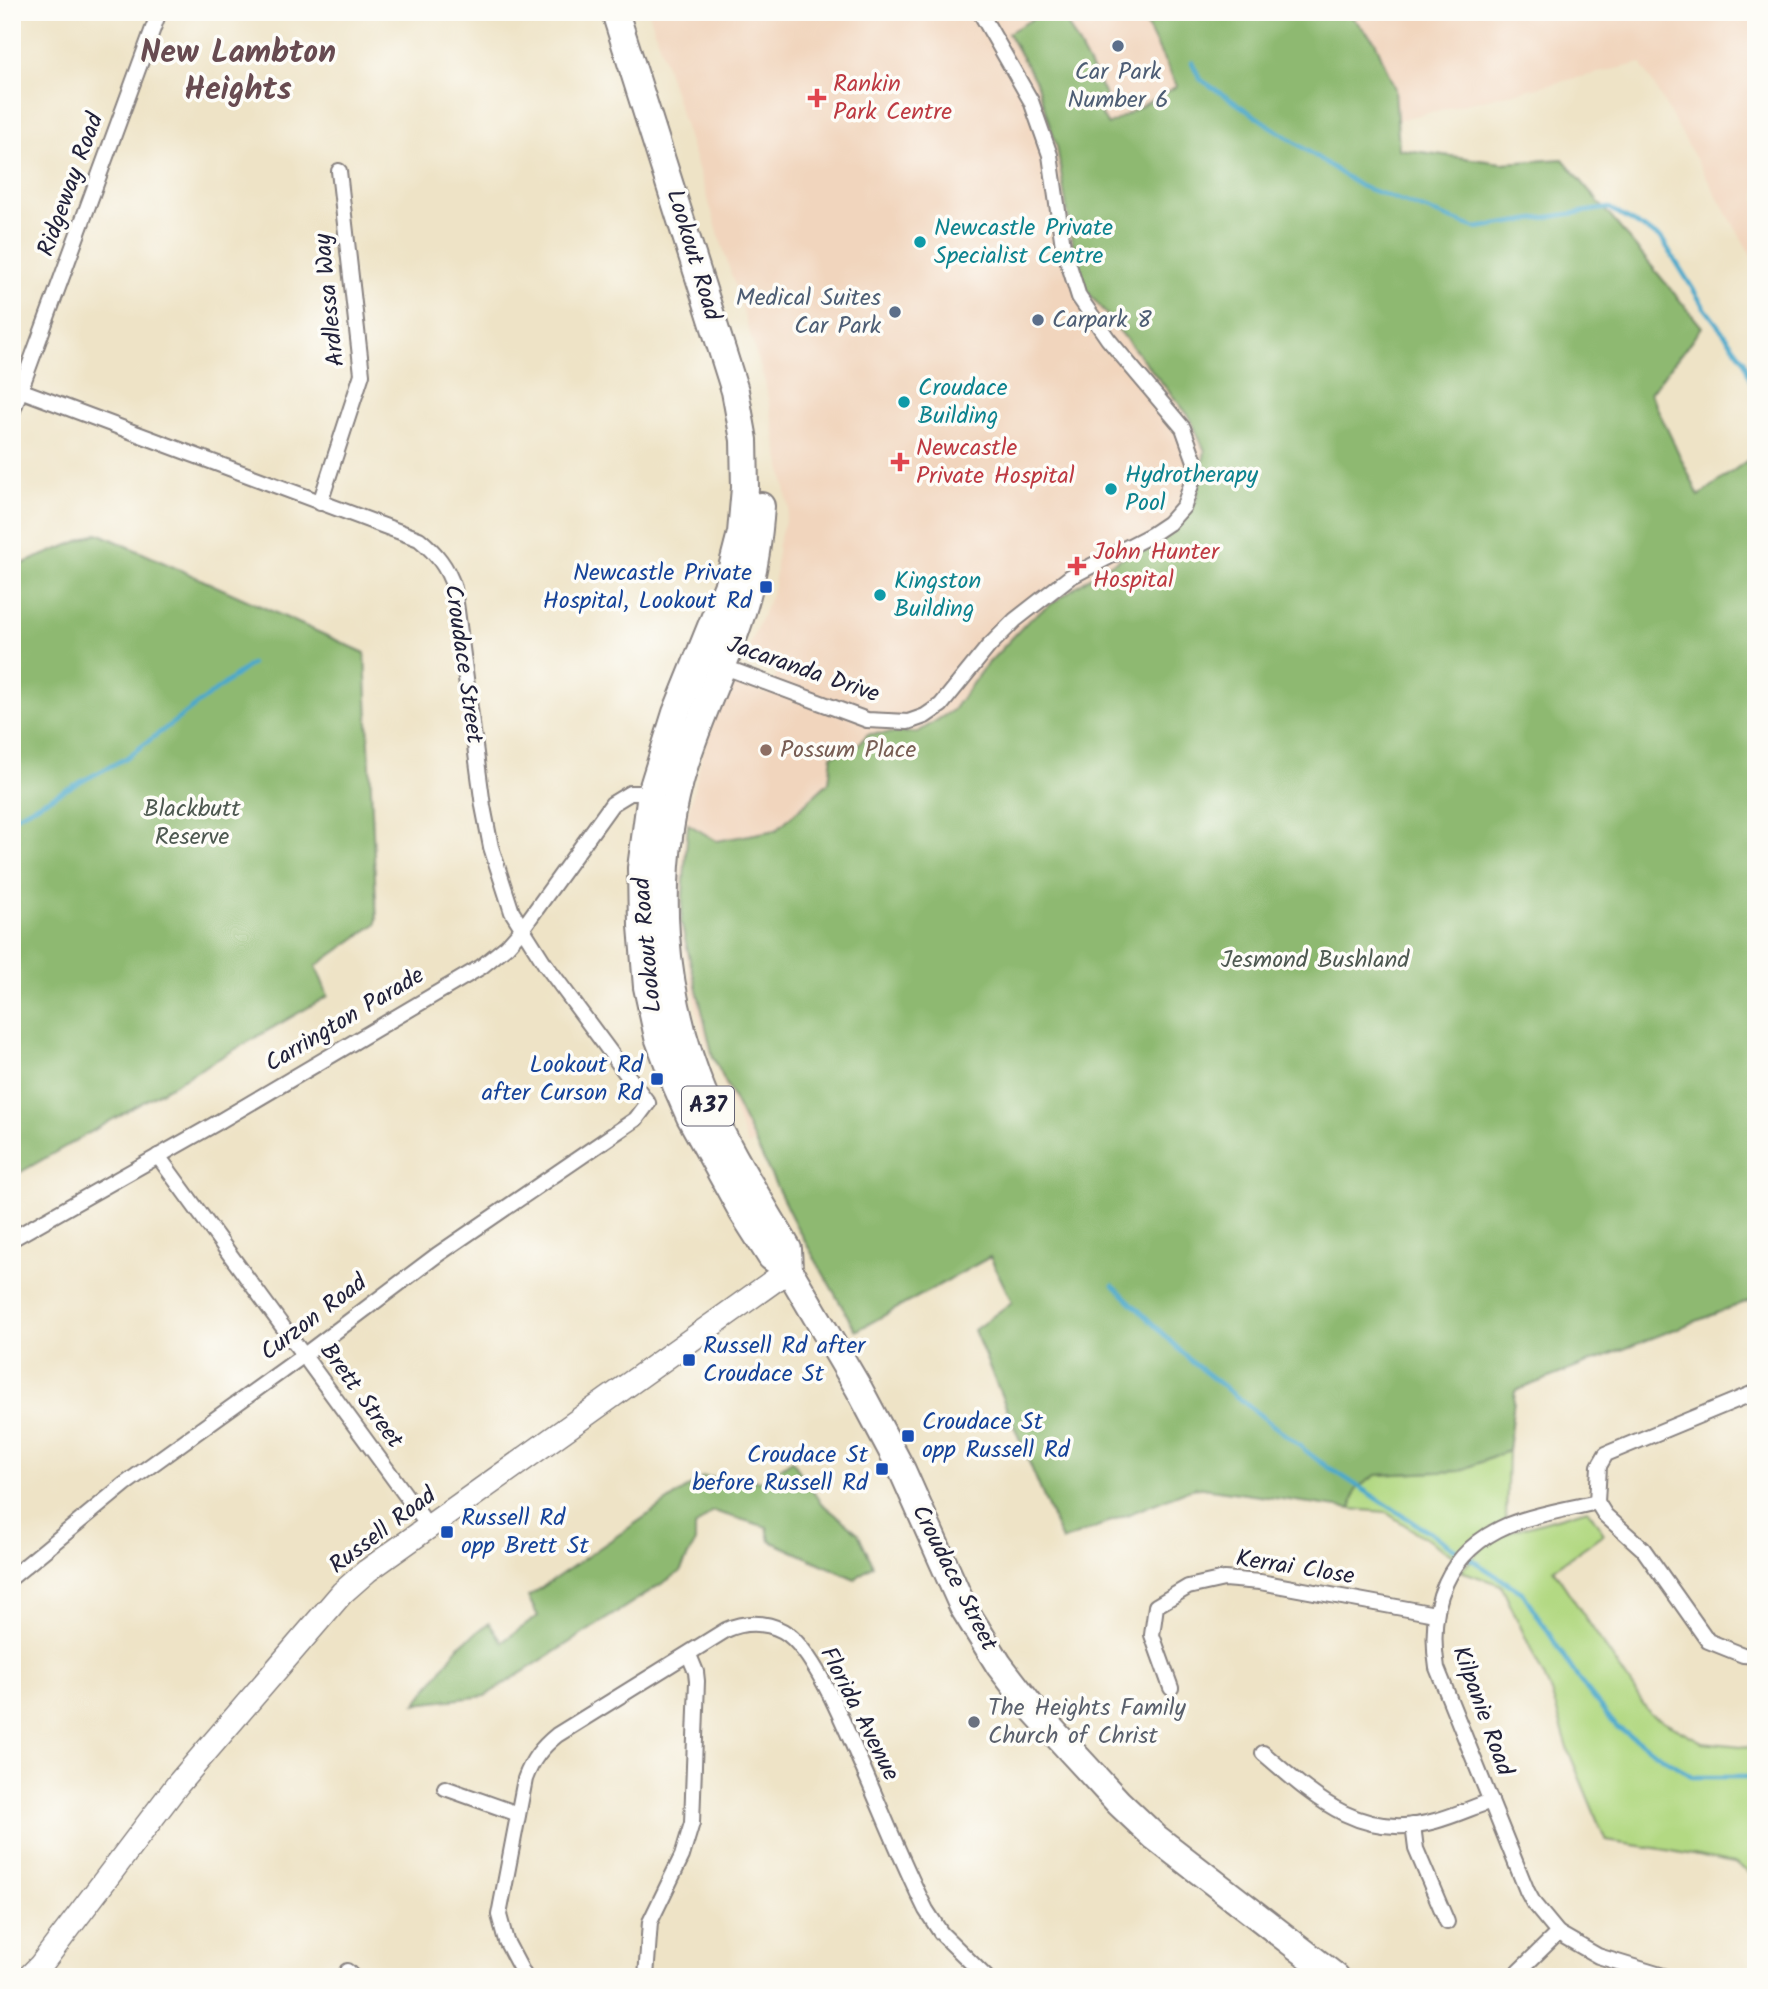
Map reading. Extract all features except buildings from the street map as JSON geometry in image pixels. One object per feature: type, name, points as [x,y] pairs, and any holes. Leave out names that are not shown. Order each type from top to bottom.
[{"type":"highway","name":"Lookout Road","points":[[615,12],[735,391],[744,440],[745,488],[741,533],[672,819],[665,874],[665,927],[671,980],[685,1043],[706,1102],[788,1249],[789,1270]]},
{"type":"highway","name":"Lookout Road","points":[[632,12],[751,386],[760,435],[763,485],[759,537],[747,594],[709,662],[676,713],[651,793],[640,868],[647,987],[658,1037],[690,1117],[743,1213],[771,1257],[789,1270]]},
{"type":"highway","name":"Croudace Street","points":[[789,1270],[859,1389],[902,1470],[963,1607],[999,1665],[1032,1708],[1146,1828],[1336,1977]]},
{"type":"main road","points":[[747,1300],[760,1273],[762,1242]]},
{"type":"main road","name":"Russell Road","points":[[40,1973],[178,1784],[332,1604],[367,1571],[789,1270]]},
{"type":"street","name":"Ridgeway Road","points":[[12,413],[16,389],[159,12]]},
{"type":"street","name":"Jacaranda Drive","points":[[709,662],[867,719],[908,722],[925,716],[940,705],[988,647],[1015,620],[1070,577],[1169,523],[1184,506],[1197,467],[1183,428],[1108,339],[1079,298],[1063,246],[1050,155],[1031,101],[981,12]]},
{"type":"street","name":"Ardlessa Way","points":[[320,503],[362,374],[339,171]]},
{"type":"street","name":"Croudace Street","points":[[16,389],[419,539],[435,553],[448,569],[454,587],[483,806],[491,847],[512,912],[545,964],[648,1103]]},
{"type":"street","name":"Carrington Parade","points":[[12,1239],[481,967],[507,946],[522,929],[612,804],[630,793],[651,793]]},
{"type":"street","name":"Curzon Road","points":[[12,1577],[125,1484],[437,1255],[636,1119],[648,1103]]},
{"type":"street","name":"Brett Street","points":[[158,1156],[429,1527]]},
{"type":"street","points":[[1756,1392],[1606,1454],[1599,1466],[1597,1502],[1612,1522],[1643,1549],[1708,1641],[1742,1656],[1756,1656]]},
{"type":"street","name":"Kilpanie Road","points":[[1558,1933],[1527,1891],[1437,1668],[1434,1649],[1435,1614],[1448,1577],[1474,1545],[1508,1525],[1597,1502]]},
{"type":"street","name":"Kerrai Close","points":[[1171,1688],[1152,1635],[1156,1606],[1188,1587],[1204,1582],[1224,1579],[1260,1583],[1435,1614]]},
{"type":"street","name":"Florida Avenue","points":[[524,1977],[506,1941],[499,1915],[518,1814],[531,1763],[547,1743],[726,1630],[747,1624],[771,1626],[783,1631],[795,1640],[817,1672],[837,1709],[926,1910],[941,1933],[986,1977]]},
{"type":"street","points":[[646,1977],[650,1922],[682,1856],[692,1823],[697,1681],[689,1655]]},
{"type":"street","points":[[1263,1753],[1330,1808],[1370,1822],[1392,1826],[1413,1825],[1434,1821],[1491,1801]]},
{"type":"street","points":[[445,1788],[518,1814]]},
{"type":"street","points":[[1413,1825],[1416,1849],[1447,1922]]},
{"type":"street","points":[[1513,1977],[1558,1933],[1598,1956],[1667,1977]]},
{"type":"shaded area","name":"John Hunter Hospital","points":[[649,12],[1756,12],[1756,264],[1641,63],[1255,153],[1475,890],[924,1041],[748,1146],[701,1029],[681,934],[680,881],[686,823],[702,755],[725,689],[739,684],[768,694],[778,669],[748,657],[751,642],[774,587],[778,544],[789,508],[765,382]]},
{"type":"green space","name":"Jesmond Bushland","points":[[1045,12],[1061,12],[1109,102],[1098,109],[1108,125],[1177,86],[1145,22],[1163,12],[1347,12],[1375,41],[1395,89],[1399,149],[1502,163],[1563,159],[1702,327],[1650,393],[1699,496],[1756,454],[1756,1298],[1515,1391],[1508,1451],[1459,1471],[1376,1475],[1356,1489],[1351,1509],[1196,1487],[1062,1541],[974,1330],[1012,1302],[990,1257],[856,1331],[794,1222],[713,1057],[681,922],[688,824],[717,841],[776,830],[829,782],[832,755],[853,750],[868,734],[918,732],[953,710],[982,670],[1030,619],[1100,570],[1174,529],[1196,501],[1205,451],[1189,416],[1087,291],[1072,241],[1057,147],[1036,82],[1008,33]]},
{"type":"green space","name":"Blackbutt Reserve","points":[[98,533],[365,653],[377,923],[316,966],[328,996],[12,1177],[12,568]]},
{"type":"green space","points":[[1508,1451],[1506,1519],[1456,1558],[1385,1512],[1351,1509],[1356,1489],[1376,1475],[1459,1471]]},
{"type":"green space","points":[[792,1460],[820,1502],[858,1533],[873,1565],[855,1579],[770,1541],[767,1527],[713,1511],[695,1527],[695,1542],[680,1572],[485,1696],[416,1704],[459,1646],[489,1623],[502,1642],[538,1616],[528,1597],[703,1477],[762,1481]]},
{"type":"green space","points":[[1588,1509],[1604,1534],[1553,1569],[1650,1714],[1702,1742],[1751,1747],[1756,1745],[1756,1877],[1734,1863],[1606,1841],[1570,1755],[1551,1692],[1501,1585],[1461,1571],[1487,1542],[1511,1531]]},
{"type":"waterway","points":[[1192,62],[1200,79],[1360,186],[1476,228],[1609,208],[1662,239],[1704,307],[1744,360],[1756,398]]},
{"type":"waterway","points":[[12,818],[126,758],[251,664]]},
{"type":"waterway","points":[[1113,1285],[1192,1362],[1319,1461],[1523,1593],[1579,1680],[1617,1727],[1693,1777],[1756,1777]]},
{"type":"place","name":"Car Park Number 6","points":[[1118,46]]},
{"type":"place","name":"Rankin Park Centre","points":[[817,98]]},
{"type":"place","name":"Newcastle Private Specialist Centre","points":[[920,242]]},
{"type":"place","name":"Medical Suites Car Park","points":[[895,312]]},
{"type":"place","name":"Carpark 8","points":[[1038,320]]},
{"type":"place","name":"Croudace Building","points":[[904,402]]},
{"type":"place","name":"Newcastle Private Hospital","points":[[900,462]]},
{"type":"place","name":"Hydrotherapy Pool","points":[[1111,489]]},
{"type":"place","name":"John Hunter Hospital","points":[[1077,566]]},
{"type":"place","name":"Newcastle Private Hospital, Lookout Rd","points":[[766,587]]},
{"type":"place","name":"Kingston Building","points":[[880,595]]},
{"type":"place","name":"Possum Place","points":[[766,750]]},
{"type":"place","name":"Lookout Rd after Curson Rd","points":[[657,1079]]},
{"type":"place","name":"Russell Rd after Croudace St","points":[[689,1360]]},
{"type":"place","name":"Croudace St opp Russell Rd","points":[[908,1436]]},
{"type":"place","name":"Croudace St before Russell Rd","points":[[882,1469]]},
{"type":"place","name":"Russell Rd opp Brett St","points":[[447,1532]]},
{"type":"place","name":"The Heights Family Church of Christ","points":[[974,1722]]},
{"type":"district","name":"New Lambton Heights","points":[[238,72]]}]
